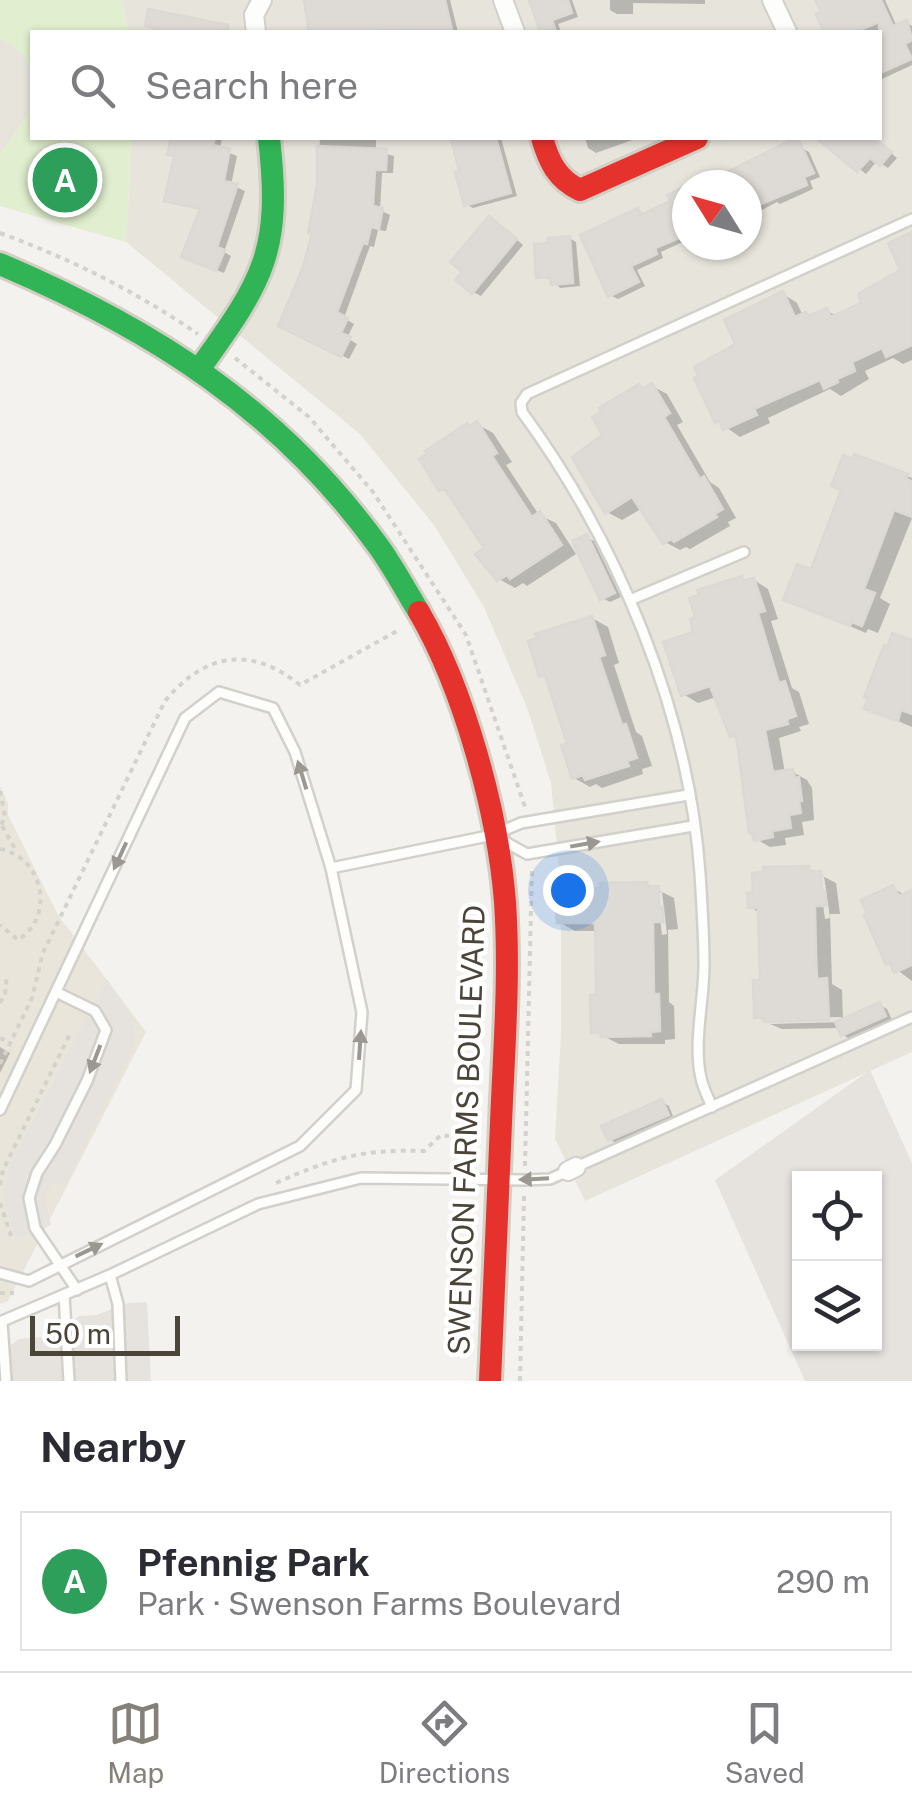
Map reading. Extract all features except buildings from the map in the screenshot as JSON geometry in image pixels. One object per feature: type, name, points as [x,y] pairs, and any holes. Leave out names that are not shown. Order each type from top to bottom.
[{"type":"street","points":[[256,30],[254,15],[262,0]]},
{"type":"street","points":[[503,0],[514,30]]},
{"type":"street","points":[[772,0],[785,30]]},
{"type":"street","points":[[200,368],[250,298],[268,251],[276,192],[269,140]]},
{"type":"street","points":[[543,140],[552,167],[563,183],[580,190],[693,140]]},
{"type":"street","name":"SWENSON FARMS BOULEVARD","points":[[0,264],[126,321],[200,368],[251,408],[303,458],[362,524],[403,586],[455,690],[479,762],[502,870],[506,918],[506,1014],[490,1381]]},
{"type":"lane","points":[[712,1106],[699,1060],[704,964],[699,868],[688,795],[660,680],[630,600],[583,504],[522,412],[521,403],[526,394],[912,218]]},
{"type":"lane","points":[[630,600],[744,552]]},
{"type":"lane","points":[[0,1110],[185,718],[219,692],[273,708],[295,752],[330,868],[362,1012],[356,1090],[300,1146],[28,1281],[0,1273]]},
{"type":"lane","points":[[330,868],[493,835],[528,822],[688,795]]},
{"type":"lane","points":[[493,835],[526,854],[693,826]]},
{"type":"lane","points":[[56,992],[95,1012],[106,1030],[87,1080],[55,1145],[36,1173],[29,1198],[35,1228],[77,1290]]},
{"type":"lane","points":[[6,1381],[1,1322],[258,1204],[361,1178],[550,1179],[912,1016]]},
{"type":"lane","points":[[110,1275],[118,1304],[120,1381]]},
{"type":"lane","points":[[64,1295],[69,1381]]},
{"type":"path","points":[[0,233],[60,255],[124,286],[216,345],[309,417],[373,492],[466,635],[528,822]]},
{"type":"path","points":[[0,791],[5,816],[1,826],[19,856]]},
{"type":"path","points":[[0,850],[26,861],[41,889],[37,918],[18,940],[0,926]]},
{"type":"path","points":[[520,1381],[532,853]]},
{"type":"path","points":[[0,1003],[6,994],[7,975]]},
{"type":"path","points":[[0,1185],[3,1170],[70,1034]]},
{"type":"path","points":[[0,1038],[10,1043]]},
{"type":"path","points":[[0,1204],[12,1239]]},
{"type":"shaded area","points":[[122,0],[912,0],[912,1052],[585,1201],[555,1139],[561,1033],[561,890],[551,783],[528,710],[484,607],[434,525],[360,434],[126,242],[132,140],[882,140],[882,30],[129,30]]},
{"type":"shaded area","points":[[0,37],[23,54],[30,69],[30,112],[0,154]]},
{"type":"shaded area","points":[[0,786],[8,803],[8,815],[58,915],[146,1032],[8,1301],[0,1304]]},
{"type":"shaded area","points":[[107,979],[133,1018],[135,1045],[65,1185],[51,1183],[45,1199],[51,1225],[16,1239],[3,1198],[10,1165]]},
{"type":"shaded area","points":[[870,1070],[912,1163],[912,1381],[805,1381],[715,1180]]},
{"type":"shaded area","points":[[147,1302],[151,1381],[0,1381],[0,1354],[19,1339],[53,1336],[79,1316]]},
{"type":"green space","points":[[0,0],[122,0],[129,30],[30,30],[30,69],[23,54],[0,37]]},
{"type":"green space","points":[[30,112],[30,140],[132,140],[126,242],[0,206],[0,154]]},
{"type":"traffic: fast","points":[[200,368],[240,310],[263,262],[273,209],[269,140]]},
{"type":"traffic: fast","points":[[0,264],[110,316],[210,378],[256,414],[341,498],[384,555],[419,612]]},
{"type":"traffic: jam","points":[[543,140],[555,169],[580,190],[692,140]]},
{"type":"traffic: jam","points":[[419,612],[450,677],[476,752],[495,830],[505,902],[506,1012],[490,1381]]},
{"type":"place","name":"Pfennig Park","points":[[65,180]]}]
